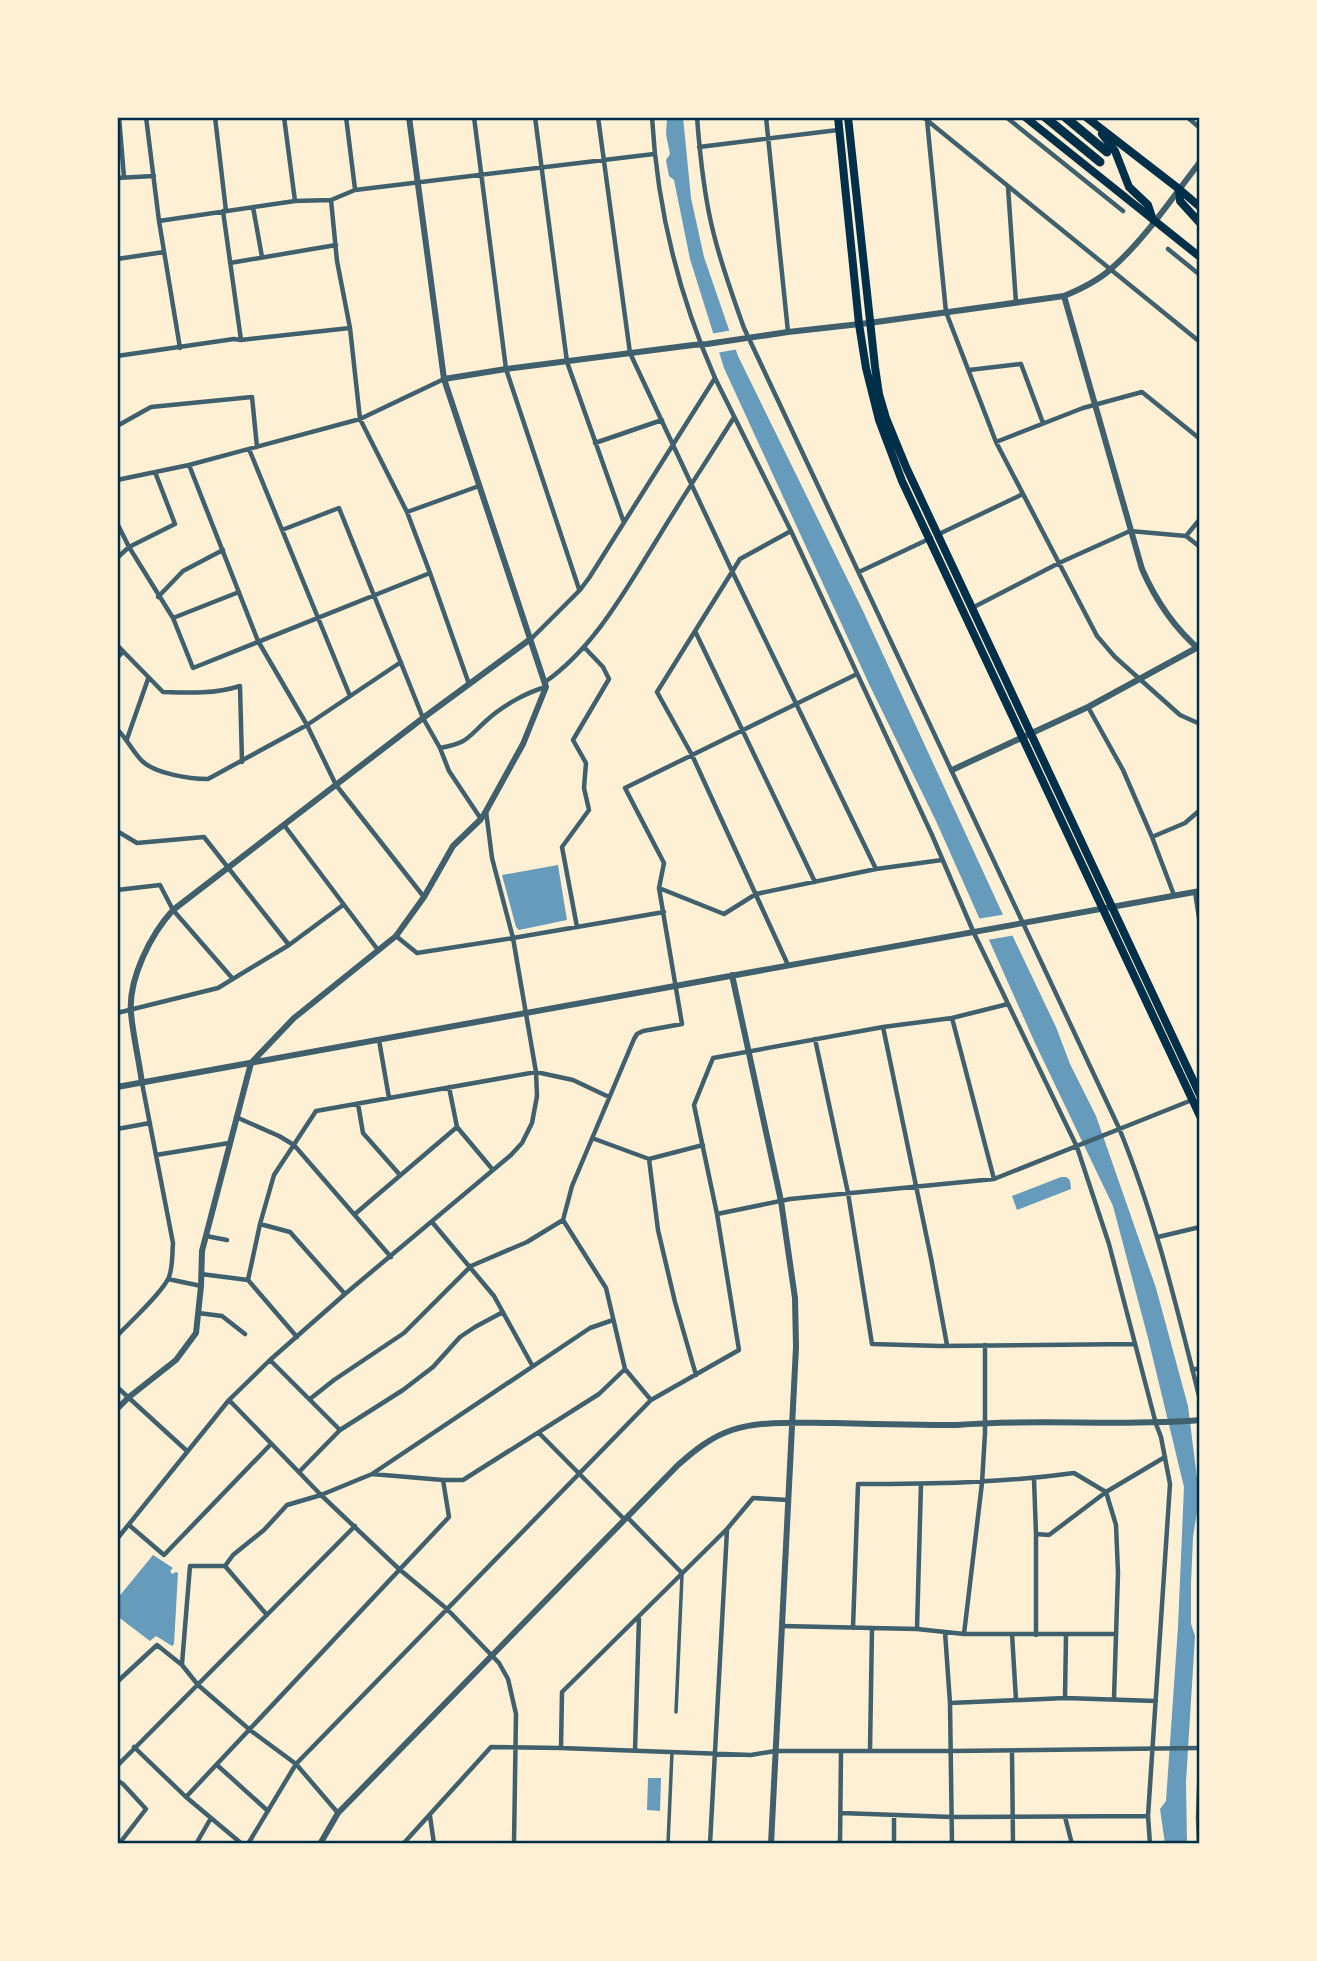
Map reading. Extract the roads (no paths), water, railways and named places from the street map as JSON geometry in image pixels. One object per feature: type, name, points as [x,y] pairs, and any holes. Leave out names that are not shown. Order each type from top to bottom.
[{"type":"highway","points":[[1045,117],[1100,162]]},
{"type":"highway","points":[[1065,117],[1107,152]]},
{"type":"main road","points":[[838,117],[864,323]]},
{"type":"main road","points":[[848,117],[866,369],[879,421],[902,481],[972,608],[1027,736]]},
{"type":"main road","points":[[1025,117],[1200,257]]},
{"type":"main road","points":[[1086,117],[1200,207]]},
{"type":"main road","points":[[1096,126],[1115,151],[1129,187],[1148,205],[1153,222]]},
{"type":"main road","points":[[1179,189],[1180,201],[1200,223]]},
{"type":"main road","points":[[934,537],[1196,1097],[1200,1116]]},
{"type":"street","points":[[119,117],[124,177]]},
{"type":"street","points":[[146,117],[159,221],[180,348]]},
{"type":"street","points":[[215,117],[241,340]]},
{"type":"street","points":[[284,117],[295,201]]},
{"type":"street","points":[[345,117],[355,190]]},
{"type":"street","points":[[117,1409],[128,1397],[176,1360],[196,1333],[205,1236],[251,1063],[294,1018],[396,936],[424,897],[453,846],[486,811],[523,744],[545,685],[444,379],[409,117]]},
{"type":"street","points":[[474,117],[506,369],[580,590]]},
{"type":"street","points":[[535,117],[567,362],[623,521]]},
{"type":"street","points":[[598,117],[630,354],[876,869]]},
{"type":"street","points":[[652,117],[654,154],[664,213],[684,299],[704,344],[715,378],[791,531],[973,931],[1077,1147],[1109,1244],[1161,1437],[1170,1484],[1155,1750],[1147,1816],[1150,1844]]},
{"type":"street","points":[[697,117],[702,175],[713,232],[744,328],[1119,1128],[1142,1184],[1158,1237],[1200,1399]]},
{"type":"street","points":[[765,117],[788,332]]},
{"type":"street","points":[[1006,117],[1123,211]]},
{"type":"street","points":[[1187,117],[1200,128]]},
{"type":"street","points":[[925,119],[1200,342]]},
{"type":"street","points":[[925,119],[946,312],[996,442],[1097,636],[1115,657],[1181,715],[1200,724]]},
{"type":"street","points":[[699,147],[839,130]]},
{"type":"street","points":[[159,221],[295,201],[331,200],[355,190],[654,154]]},
{"type":"street","points":[[117,480],[189,465],[360,419],[444,379],[1064,296],[1087,286],[1111,270],[1200,162]]},
{"type":"street","points":[[117,178],[154,176]]},
{"type":"street","points":[[1084,180],[1098,177]]},
{"type":"street","points":[[1008,187],[1016,303]]},
{"type":"street","points":[[331,200],[360,419],[407,512],[469,684]]},
{"type":"street","points":[[253,207],[262,257]]},
{"type":"street","points":[[230,263],[336,245]]},
{"type":"street","points":[[1168,249],[1200,275]]},
{"type":"street","points":[[117,259],[164,252]]},
{"type":"street","points":[[952,770],[1088,707],[1199,648],[1180,632],[1165,614],[1142,569],[1064,296]]},
{"type":"street","points":[[117,356],[234,339],[350,328]]},
{"type":"street","points":[[968,370],[1021,364],[1043,423]]},
{"type":"street","points":[[117,1335],[168,1279],[172,1262],[173,1243],[130,1010],[136,977],[157,930],[173,910],[529,640],[580,590],[715,378]]},
{"type":"street","points":[[996,442],[1095,404],[1142,392],[1200,439]]},
{"type":"street","points":[[117,426],[150,407],[252,397],[257,447]]},
{"type":"street","points":[[440,748],[460,745],[470,738],[488,718],[530,691],[545,685],[584,647],[617,604],[734,419]]},
{"type":"street","points":[[595,443],[662,420]]},
{"type":"street","points":[[248,449],[350,696]]},
{"type":"street","points":[[189,465],[258,641],[307,725],[336,785],[424,897]]},
{"type":"street","points":[[117,558],[129,547],[175,524],[155,472]]},
{"type":"street","points":[[407,512],[479,486]]},
{"type":"street","points":[[859,572],[1023,494]]},
{"type":"street","points":[[282,530],[339,508],[423,718],[449,771],[481,819]]},
{"type":"street","points":[[1186,536],[1200,519]]},
{"type":"street","points":[[117,523],[158,597],[173,618],[193,668],[430,573]]},
{"type":"street","points":[[788,965],[692,755],[657,692],[740,559],[791,531]]},
{"type":"street","points":[[972,608],[1059,563],[1130,531],[1186,536],[1200,547]]},
{"type":"street","points":[[158,597],[183,571],[223,550]]},
{"type":"street","points":[[173,618],[239,592]]},
{"type":"street","points":[[695,630],[815,882]]},
{"type":"street","points":[[117,645],[163,692],[199,694],[226,691],[240,686],[242,762]]},
{"type":"street","points":[[577,927],[562,847],[589,810],[584,788],[586,763],[573,740],[609,679],[603,667],[584,647]]},
{"type":"street","points":[[117,658],[123,652]]},
{"type":"street","points":[[117,729],[144,762],[166,773],[208,779],[307,725],[401,662]]},
{"type":"street","points":[[310,1399],[404,1333],[471,1266],[527,1242],[563,1220],[572,1186],[637,1034],[682,1024],[659,888],[664,863],[625,789],[857,674]]},
{"type":"street","points":[[127,739],[148,679]]},
{"type":"street","points":[[1088,707],[1123,770],[1174,895]]},
{"type":"street","points":[[1152,837],[1185,823],[1200,810]]},
{"type":"street","points":[[117,1539],[229,1401],[270,1360],[511,1155],[528,1132],[536,1111],[536,1072],[513,938],[492,858],[486,811]]},
{"type":"street","points":[[284,825],[378,950]]},
{"type":"street","points":[[117,831],[137,843],[204,837],[289,945]]},
{"type":"street","points":[[659,888],[724,914],[756,894],[876,869],[942,860]]},
{"type":"street","points":[[117,890],[160,885],[173,910],[233,979]]},
{"type":"street","points":[[117,1087],[1197,891],[1200,924]]},
{"type":"street","points":[[117,1013],[218,988],[289,945],[343,905]]},
{"type":"street","points":[[396,936],[417,953],[664,912]]},
{"type":"street","points":[[732,975],[781,1201],[795,1298],[796,1347],[771,1844]]},
{"type":"street","points":[[248,1844],[296,1764],[651,1401],[739,1350],[717,1214],[694,1105],[713,1058],[952,1017],[1008,1004]]},
{"type":"street","points":[[952,1017],[994,1179]]},
{"type":"street","points":[[883,1027],[947,1345]]},
{"type":"street","points":[[815,1039],[848,1193],[872,1344],[1135,1344]]},
{"type":"street","points":[[379,1040],[389,1098]]},
{"type":"street","points":[[248,1280],[274,1175],[316,1111],[536,1072],[573,1080],[609,1097]]},
{"type":"street","points":[[449,1087],[457,1127],[494,1170]]},
{"type":"street","points":[[717,1214],[781,1201],[994,1179],[1196,1097]]},
{"type":"street","points":[[358,1104],[363,1133],[400,1175]]},
{"type":"street","points":[[236,1117],[294,1145],[391,1257]]},
{"type":"street","points":[[117,1129],[150,1123]]},
{"type":"street","points":[[355,1214],[457,1127]]},
{"type":"street","points":[[592,1138],[649,1159],[703,1145]]},
{"type":"street","points":[[156,1155],[229,1143]]},
{"type":"street","points":[[649,1159],[658,1230],[696,1375]]},
{"type":"street","points":[[563,1220],[606,1288],[625,1369],[651,1401]]},
{"type":"street","points":[[432,1222],[495,1296],[532,1365]]},
{"type":"street","points":[[260,1224],[290,1232],[345,1294]]},
{"type":"street","points":[[1158,1237],[1200,1227]]},
{"type":"street","points":[[205,1236],[227,1240]]},
{"type":"street","points":[[201,1275],[248,1280],[297,1337]]},
{"type":"street","points":[[168,1279],[201,1286]]},
{"type":"street","points":[[299,1472],[340,1430],[403,1390],[433,1367],[460,1337],[475,1326],[503,1312]]},
{"type":"street","points":[[198,1313],[222,1316],[245,1334]]},
{"type":"street","points":[[225,1566],[233,1555],[264,1530],[287,1505],[321,1495],[372,1474],[532,1365],[590,1328],[613,1320]]},
{"type":"street","points":[[964,1633],[982,1483],[985,1345]]},
{"type":"street","points":[[270,1360],[340,1430]]},
{"type":"street","points":[[1192,1370],[1200,1368]]},
{"type":"street","points":[[372,1474],[463,1480],[599,1394],[625,1369]]},
{"type":"street","points":[[117,1387],[187,1451]]},
{"type":"street","points":[[229,1401],[321,1495],[399,1569],[447,1609],[492,1655],[508,1679],[516,1714],[514,1844]]},
{"type":"street","points":[[320,1844],[338,1812],[678,1465],[713,1438],[752,1426],[792,1423],[1156,1424],[1198,1420]]},
{"type":"street","points":[[539,1433],[682,1573],[676,1712]]},
{"type":"street","points":[[129,1525],[164,1555],[271,1444]]},
{"type":"street","points":[[1036,1534],[1049,1535],[1106,1492],[1165,1457]]},
{"type":"street","points":[[853,1628],[858,1484],[982,1483],[1074,1473],[1106,1492],[1116,1525],[1118,1573],[1114,1698]]},
{"type":"street","points":[[1034,1479],[1036,1635]]},
{"type":"street","points":[[186,1797],[449,1517],[443,1480]]},
{"type":"street","points":[[917,1629],[921,1484]]},
{"type":"street","points":[[561,1748],[562,1692],[727,1529],[753,1498],[788,1500]]},
{"type":"street","points":[[117,1766],[355,1526]]},
{"type":"street","points":[[710,1844],[727,1529]]},
{"type":"street","points":[[182,1665],[190,1566],[225,1566],[267,1615]]},
{"type":"street","points":[[635,1751],[639,1617]]},
{"type":"street","points":[[781,1626],[1036,1635],[1115,1634]]},
{"type":"street","points":[[870,1750],[872,1628]]},
{"type":"street","points":[[945,1632],[950,1703],[952,1844]]},
{"type":"street","points":[[1012,1634],[1016,1700]]},
{"type":"street","points":[[1065,1698],[1066,1635]]},
{"type":"street","points":[[117,1682],[157,1645],[182,1665],[198,1685],[250,1730],[296,1764],[338,1812]]},
{"type":"street","points":[[950,1703],[1065,1698],[1156,1701]]},
{"type":"street","points":[[135,1747],[186,1797],[242,1844]]},
{"type":"street","points":[[403,1844],[491,1747],[751,1755],[775,1751],[1200,1748]]},
{"type":"street","points":[[1012,1751],[1013,1844]]},
{"type":"street","points":[[668,1844],[672,1752]]},
{"type":"street","points":[[840,1844],[841,1752]]},
{"type":"street","points":[[1199,1844],[1200,1758]]},
{"type":"street","points":[[217,1765],[268,1811]]},
{"type":"street","points":[[117,1780],[146,1809],[119,1844]]},
{"type":"street","points":[[841,1813],[894,1816],[1147,1816]]},
{"type":"street","points":[[430,1815],[434,1844]]},
{"type":"street","points":[[894,1816],[894,1844]]},
{"type":"street","points":[[1065,1817],[1072,1844]]},
{"type":"street","points":[[196,1844],[211,1818]]},
{"type":"water","points":[[667,117],[683,117],[691,198],[704,257],[738,356],[863,611],[1096,1116],[1156,1288],[1188,1406],[1197,1478],[1198,1506],[1193,1537],[1191,1583],[1191,1624],[1195,1636],[1186,1782],[1187,1844],[1165,1844],[1160,1809],[1166,1801],[1184,1487],[1113,1206],[1035,1043],[936,821],[869,684],[724,368],[690,259],[674,180],[669,176],[666,160],[670,154],[666,134]]},
{"type":"water","points":[[558,865],[567,920],[519,930],[502,875]]},
{"type":"water","points":[[1061,1177],[1070,1180],[1071,1189],[1017,1210],[1012,1196]]},
{"type":"water","points":[[153,1555],[173,1568],[170,1571],[172,1574],[178,1573],[172,1646],[156,1636],[150,1641],[117,1616],[117,1599]]},
{"type":"water","points":[[648,1778],[661,1778],[660,1811],[647,1810]]}]
